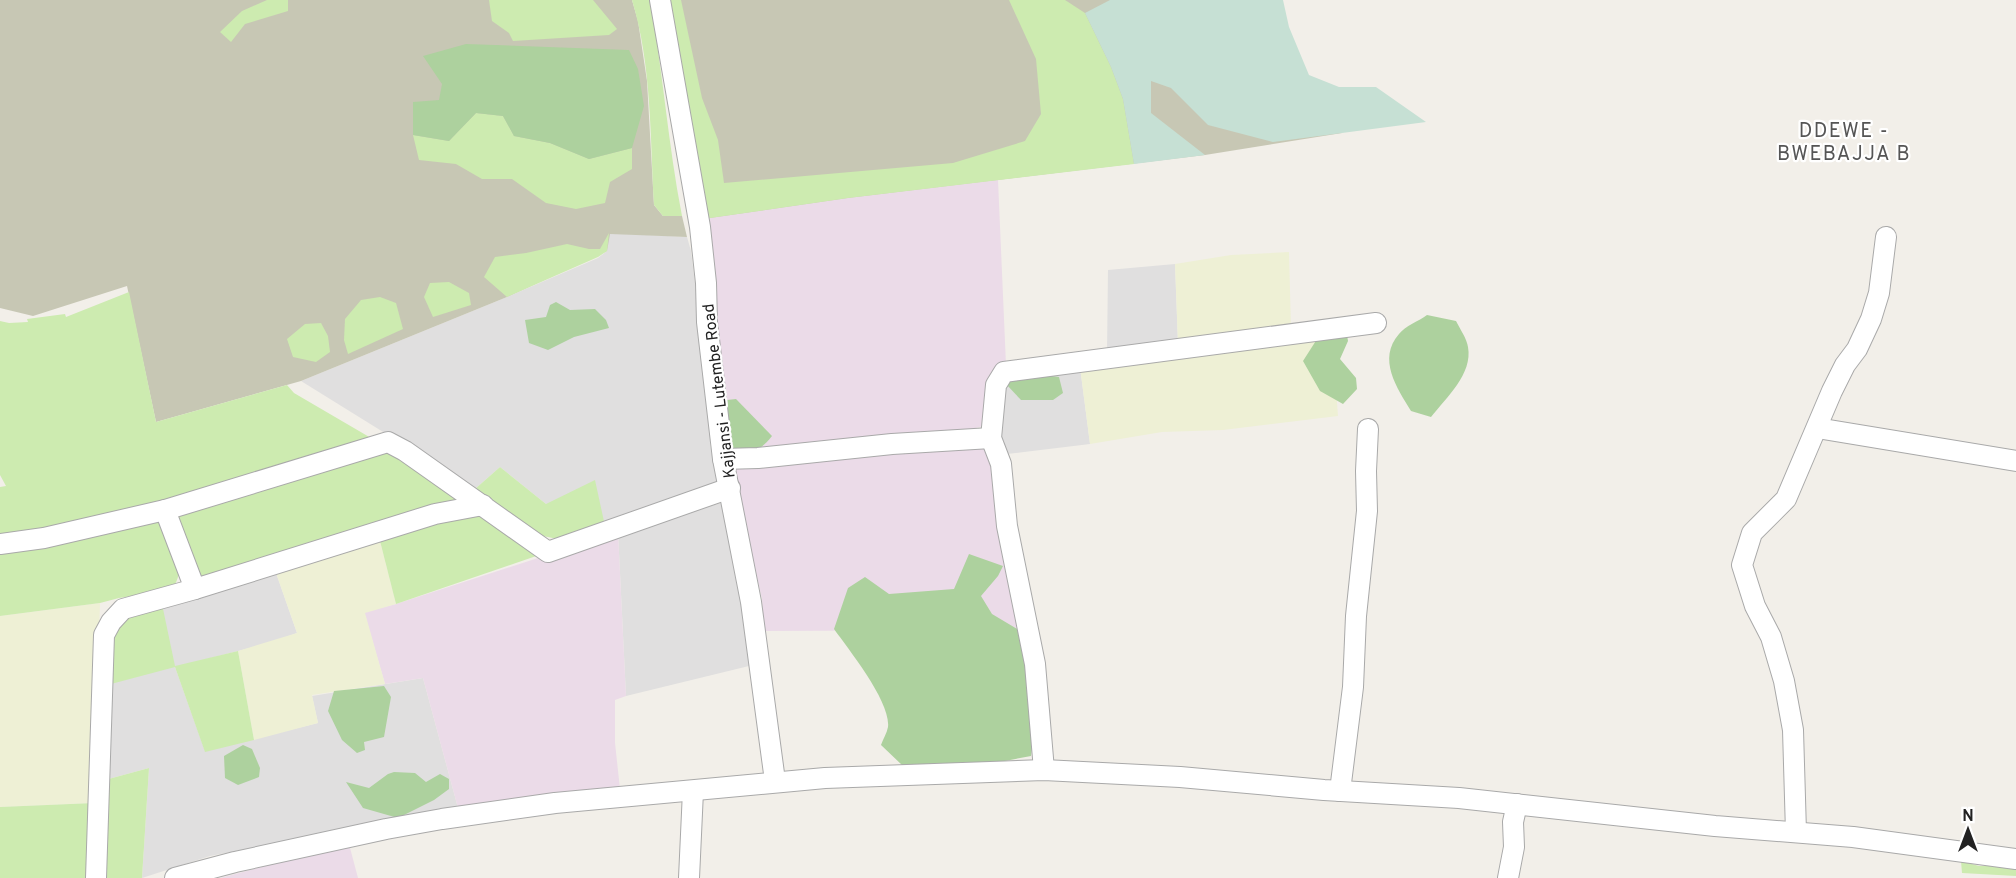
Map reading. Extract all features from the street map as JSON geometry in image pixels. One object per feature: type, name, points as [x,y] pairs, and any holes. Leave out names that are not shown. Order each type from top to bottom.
[{"type":"street","name":"Kajjansi - Lutembe Road","points":[[660,0],[700,227],[707,322],[723,459],[751,602],[775,781]]},
{"type":"street","points":[[1796,832],[1792,730],[1784,681],[1771,638],[1755,606],[1742,565],[1752,532],[1786,499],[1822,414],[1871,319],[1879,293],[1886,237]]},
{"type":"street","points":[[1044,770],[1035,664],[1007,526],[1001,464],[991,438],[996,385],[1004,372],[1376,323]]},
{"type":"street","points":[[1818,428],[2016,461]]},
{"type":"street","points":[[1340,791],[1353,687],[1356,616],[1367,511],[1368,429]]},
{"type":"street","points":[[723,459],[991,438]]},
{"type":"street","points":[[0,544],[44,538],[165,510],[388,442],[405,451],[548,552],[729,488]]},
{"type":"street","points":[[96,878],[104,635],[111,622],[123,609],[195,589],[435,514],[483,505]]},
{"type":"street","points":[[165,510],[195,589]]},
{"type":"street","points":[[175,878],[339,838],[442,819],[555,803],[775,781],[1044,770],[1180,777],[1340,791],[1459,798],[1715,826],[1863,838],[2016,859]]},
{"type":"street","points":[[689,878],[693,791]]},
{"type":"street","points":[[1508,878],[1514,847],[1513,822],[1517,804]]},
{"type":"shaded area","points":[[0,0],[632,0],[638,21],[647,81],[654,205],[663,216],[682,216],[687,237],[610,234],[607,251],[507,297],[301,381],[156,422],[127,286],[33,316],[0,308]]},
{"type":"shaded area","points":[[669,0],[1249,0],[1342,133],[1205,155],[848,198],[703,219]]},
{"type":"shaded area","points":[[1110,0],[1283,0],[1289,27],[1309,75],[1339,87],[1376,87],[1426,122],[1273,142],[1208,125],[1171,88],[1151,81],[1151,113],[1205,155],[1134,164],[1123,99],[1111,67],[1085,13]]},
{"type":"shaded area","points":[[998,180],[1006,365],[987,425],[949,435],[733,452],[703,219],[848,198]]},
{"type":"shaded area","points":[[609,233],[687,237],[698,307],[710,422],[710,444],[718,486],[605,526],[546,504],[500,467],[475,489],[301,381],[598,258],[607,251]]},
{"type":"shaded area","points":[[1289,252],[1291,328],[1178,344],[1175,264],[1231,255]]},
{"type":"shaded area","points":[[1175,264],[1178,344],[1107,354],[1108,270]]},
{"type":"shaded area","points":[[1332,336],[1338,416],[1223,430],[1162,432],[1090,444],[1080,367]]},
{"type":"shaded area","points":[[1080,367],[1090,444],[1007,454],[996,428],[1005,383]]},
{"type":"shaded area","points":[[976,445],[996,460],[1019,630],[764,631],[762,599],[730,464]]},
{"type":"shaded area","points":[[725,502],[748,599],[749,666],[626,696],[618,532]]},
{"type":"shaded area","points":[[618,532],[626,696],[615,700],[615,743],[620,789],[458,808],[423,678],[385,684],[364,612],[396,604]]},
{"type":"shaded area","points":[[379,537],[396,604],[365,613],[385,684],[312,695],[318,723],[254,740],[238,651],[297,633],[275,570]]},
{"type":"shaded area","points":[[275,570],[297,633],[270,643],[175,667],[205,751],[318,723],[312,696],[423,678],[458,808],[210,856],[142,878],[149,768],[105,780],[111,684],[162,604]]},
{"type":"shaded area","points":[[100,603],[94,803],[0,807],[0,616]]},
{"type":"shaded area","points":[[349,844],[358,878],[220,878]]},
{"type":"green space","points":[[267,0],[288,0],[288,11],[245,24],[231,42],[220,32],[242,11]]},
{"type":"green space","points":[[489,0],[593,0],[617,29],[609,35],[513,41],[509,33],[492,21]]},
{"type":"green space","points":[[632,0],[650,0],[682,216],[663,216],[654,205],[647,76],[639,25]]},
{"type":"green space","points":[[669,0],[681,0],[702,98],[718,140],[724,183],[953,163],[1025,141],[1041,114],[1036,59],[1009,0],[1065,0],[1085,13],[1111,67],[1123,99],[1134,164],[848,198],[703,219]]},
{"type":"green space","points":[[466,44],[629,50],[638,69],[644,106],[632,148],[589,159],[550,143],[514,136],[503,116],[476,113],[449,141],[413,135],[413,102],[439,100],[442,84],[423,56]]},
{"type":"green space","points":[[476,113],[503,116],[514,136],[550,143],[589,159],[632,148],[632,169],[610,182],[605,203],[576,209],[546,203],[512,179],[482,179],[456,164],[419,160],[413,135],[449,141]]},
{"type":"green space","points":[[609,233],[607,251],[598,257],[507,297],[484,277],[495,257],[567,244],[600,249]]},
{"type":"green space","points":[[449,282],[469,293],[471,305],[433,317],[424,297],[430,283]]},
{"type":"green space","points":[[129,292],[156,422],[287,385],[294,393],[371,438],[254,478],[0,540],[0,487],[6,486],[0,475],[0,321],[28,322],[27,319],[65,314],[66,317]]},
{"type":"green space","points":[[380,297],[396,303],[403,329],[348,354],[344,340],[345,319],[361,300]]},
{"type":"green space","points":[[556,302],[570,310],[595,309],[606,320],[609,328],[574,337],[548,350],[529,343],[525,320],[546,317],[550,305]]},
{"type":"green space","points":[[1427,315],[1456,321],[1468,347],[1466,367],[1462,376],[1451,394],[1431,417],[1411,411],[1395,383],[1389,363],[1393,344],[1399,334]]},
{"type":"green space","points":[[321,323],[328,336],[330,352],[316,362],[293,357],[287,339],[305,324]]},
{"type":"green space","points":[[1347,335],[1348,341],[1340,359],[1356,378],[1357,389],[1343,404],[1320,391],[1303,361],[1319,336]]},
{"type":"green space","points":[[1037,374],[1059,377],[1063,393],[1053,400],[1021,400],[1005,383],[1011,375]]},
{"type":"green space","points":[[736,399],[772,436],[759,449],[744,451],[731,447],[724,419],[727,400]]},
{"type":"green space","points":[[379,451],[396,452],[463,504],[199,578],[176,519],[177,512]]},
{"type":"green space","points":[[500,467],[546,504],[595,480],[605,526],[562,540],[529,533],[475,489]]},
{"type":"green space","points":[[478,511],[542,554],[396,604],[379,537]]},
{"type":"green space","points":[[151,518],[165,522],[178,557],[179,574],[171,590],[100,603],[0,616],[0,552]]},
{"type":"green space","points":[[969,554],[1003,566],[998,576],[981,596],[992,614],[1019,630],[1035,679],[1035,723],[1031,756],[963,769],[902,765],[881,745],[888,727],[883,704],[834,629],[848,588],[865,577],[889,594],[954,589]]},
{"type":"green space","points":[[162,604],[175,666],[238,651],[254,740],[205,752],[175,667],[111,684],[110,650],[120,620]]},
{"type":"green space","points":[[384,686],[391,697],[384,737],[364,742],[365,750],[357,753],[342,740],[328,711],[334,691]]},
{"type":"green space","points":[[243,745],[252,749],[260,768],[259,777],[238,785],[225,778],[224,756]]},
{"type":"green space","points":[[149,768],[142,878],[100,878],[105,780]]},
{"type":"green space","points":[[394,772],[415,773],[426,782],[440,774],[449,779],[449,789],[434,800],[398,818],[363,808],[346,782],[369,788]]},
{"type":"green space","points":[[94,803],[90,878],[0,878],[0,807]]},
{"type":"green space","points":[[1961,861],[1979,866],[2016,866],[2016,876],[1962,873]]},
{"type":"district","name":"DDEWE - BWEBAJJA B","points":[[1844,142]]}]
